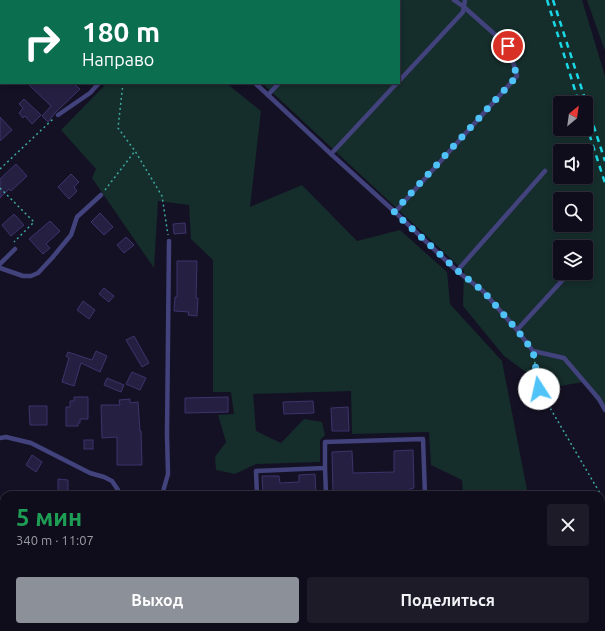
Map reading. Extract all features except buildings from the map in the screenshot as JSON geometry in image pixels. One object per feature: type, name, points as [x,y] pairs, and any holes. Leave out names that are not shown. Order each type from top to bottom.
[{"type":"lane","points":[[394,212],[517,76],[508,46],[454,0]]},
{"type":"lane","points":[[400,80],[463,12],[465,0]]},
{"type":"lane","points":[[58,115],[90,93],[98,84]]},
{"type":"lane","points":[[256,84],[458,271],[483,291],[533,351],[564,358],[599,399],[605,410]]},
{"type":"lane","points":[[268,95],[278,84]]},
{"type":"lane","points":[[331,154],[396,84]]},
{"type":"lane","points":[[458,271],[545,171]]},
{"type":"lane","points":[[0,268],[22,276],[31,276],[38,273],[71,235],[77,217],[101,196]]},
{"type":"lane","points":[[163,491],[168,474],[169,241]]},
{"type":"lane","points":[[0,264],[15,250]]},
{"type":"lane","points":[[517,330],[563,280]]},
{"type":"lane","points":[[0,438],[31,443],[90,473],[104,477],[112,482],[118,491]]},
{"type":"lane","points":[[326,491],[325,442],[423,439],[425,491]]},
{"type":"lane","points":[[257,491],[256,471],[325,468]]},
{"type":"path","points":[[123,84],[118,128],[135,151],[162,196],[169,241]]},
{"type":"path","points":[[0,169],[58,115]]},
{"type":"path","points":[[101,196],[135,151]]},
{"type":"path","points":[[0,188],[34,222],[14,243],[15,250]]},
{"type":"path","points":[[533,351],[539,389],[599,491]]},
{"type":"green space","points":[[400,0],[582,0],[605,76],[605,412],[583,382],[548,388],[504,356],[463,306],[464,271],[263,84],[400,84]]},
{"type":"green space","points":[[587,0],[605,0],[605,51]]},
{"type":"green space","points":[[106,84],[227,84],[261,111],[250,207],[302,185],[357,241],[400,230],[447,272],[450,304],[502,361],[527,491],[463,491],[462,480],[431,465],[429,432],[352,434],[351,391],[253,394],[256,431],[281,443],[304,419],[322,422],[325,435],[320,440],[320,462],[256,464],[235,474],[216,470],[215,457],[226,442],[218,415],[234,414],[231,392],[213,392],[213,260],[191,239],[189,205],[158,201],[154,268],[92,178],[96,169],[61,130]]},
{"type":"railway","points":[[547,0],[577,96]]},
{"type":"railway","points":[[553,0],[605,161]]},
{"type":"railway","points":[[590,136],[605,183]]},
{"type":"route","points":[[508,46],[517,76],[394,212],[458,271],[483,291],[517,330],[533,351],[539,389]]}]
